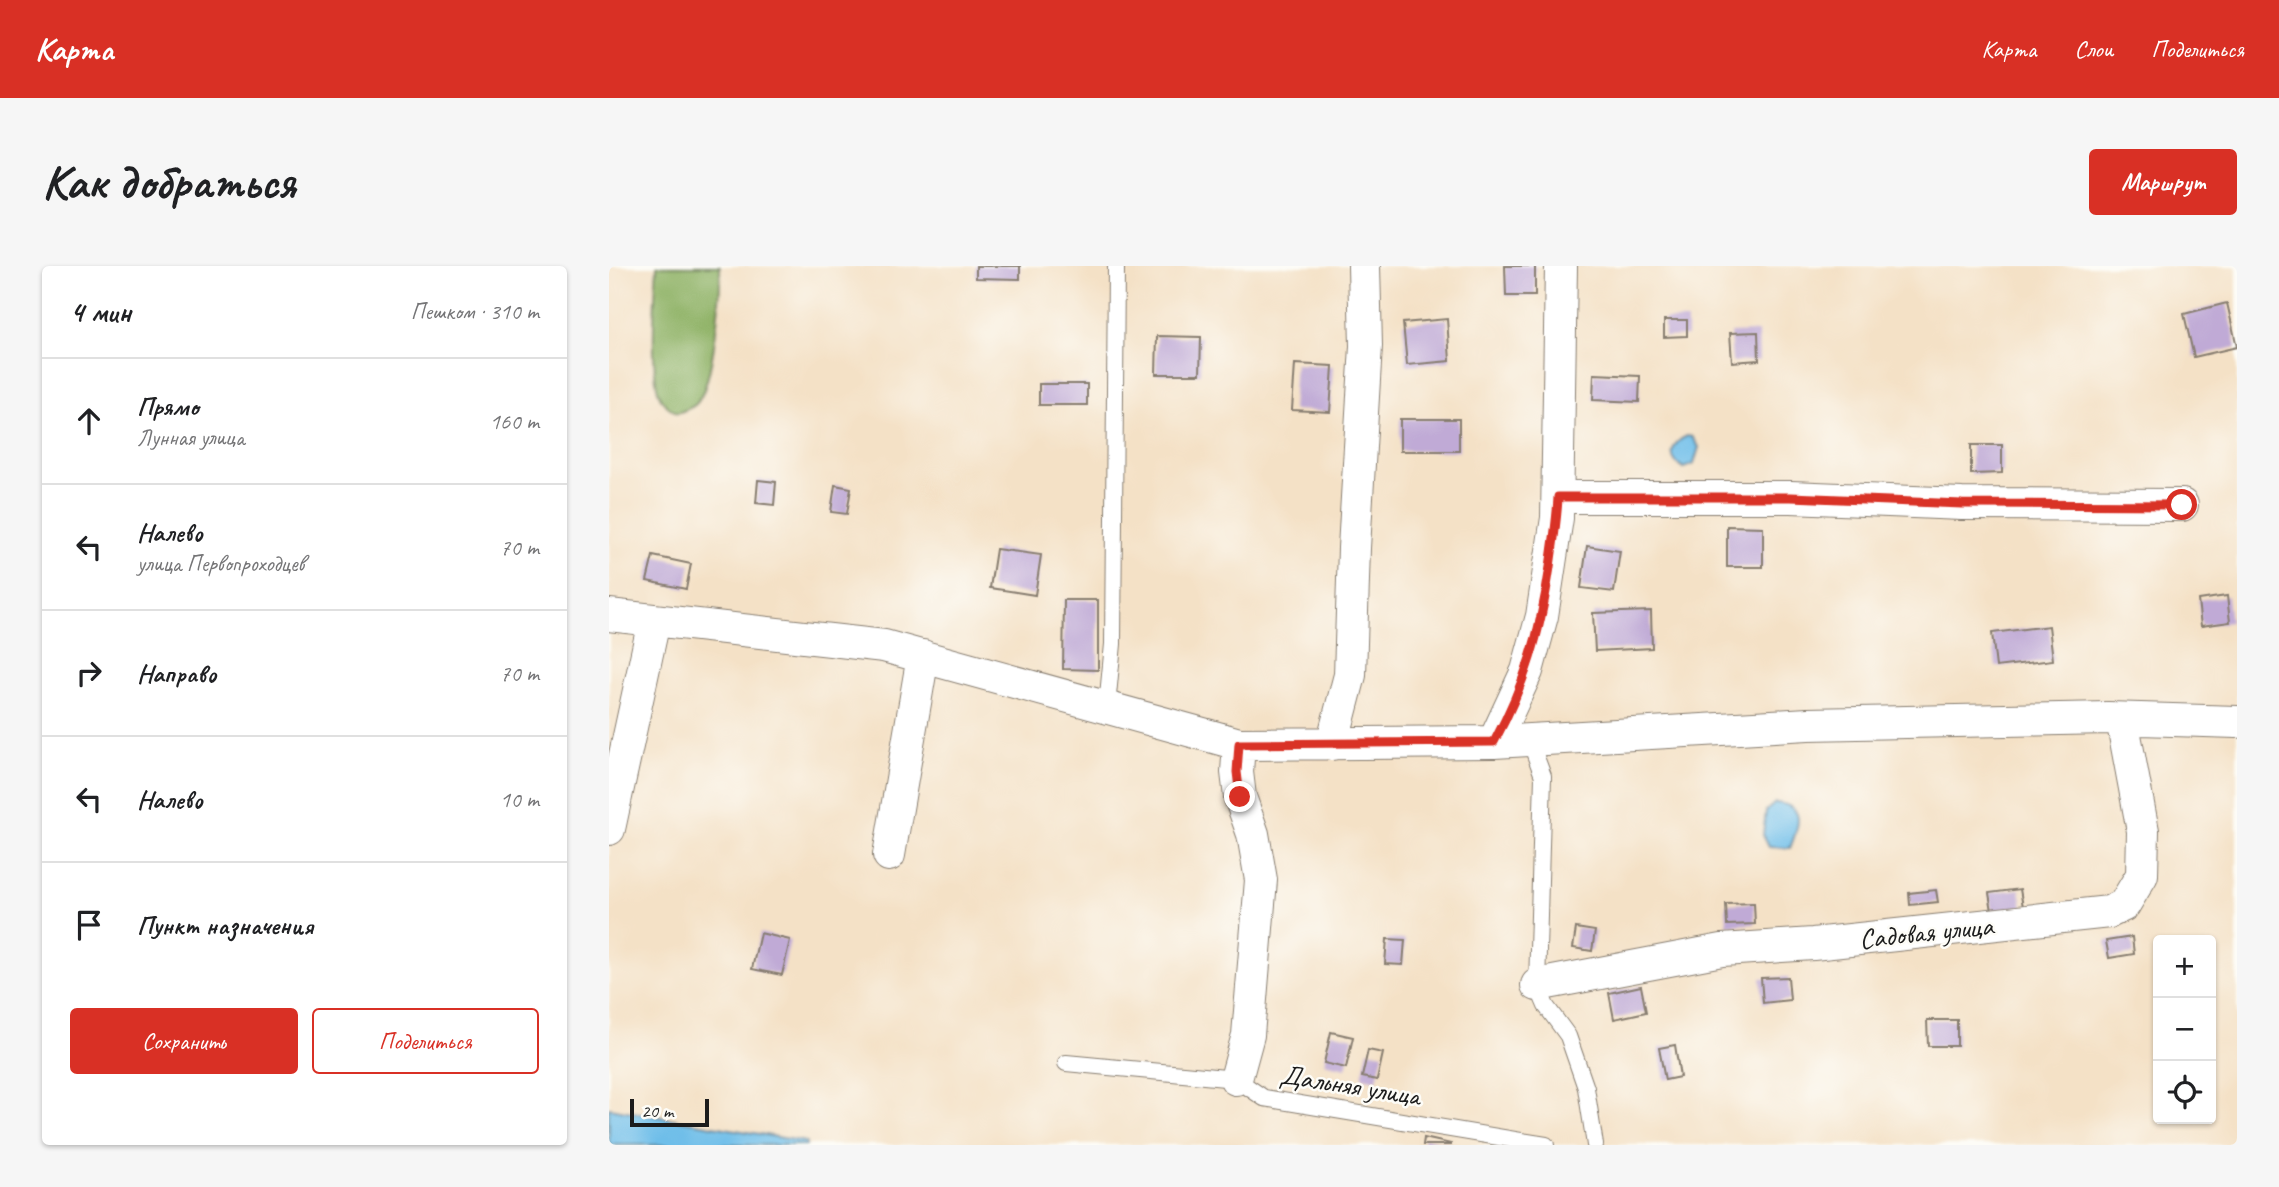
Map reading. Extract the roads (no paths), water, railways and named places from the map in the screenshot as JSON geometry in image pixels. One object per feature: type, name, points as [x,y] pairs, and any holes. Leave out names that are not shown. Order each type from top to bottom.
[{"type":"street","points":[[1332,744],[1350,675],[1354,548],[1366,345],[1364,266]]},
{"type":"street","points":[[1494,742],[1527,671],[1542,616],[1557,518],[1561,266]]},
{"type":"street","points":[[1558,497],[1791,497],[1962,504],[2182,505]]},
{"type":"street","points":[[609,615],[884,646],[1239,744],[1530,741],[1808,724],[2122,719],[2237,722]]},
{"type":"street","points":[[609,829],[654,621]]},
{"type":"street","points":[[889,855],[923,656]]},
{"type":"street","name":"Садовая улица","points":[[1537,985],[1722,950],[1814,944],[2109,912],[2124,905],[2141,875],[2143,831],[2122,719]]},
{"type":"street","points":[[1236,1079],[1248,1035],[1261,880],[1253,834],[1240,797],[1237,772],[1239,744]]},
{"type":"lane","points":[[1107,706],[1113,644],[1116,266]]},
{"type":"lane","points":[[1530,741],[1543,776],[1537,985],[1546,1006],[1568,1036],[1585,1088],[1595,1145]]},
{"type":"lane","name":"Дальняя улица","points":[[1066,1063],[1236,1079],[1264,1098],[1546,1145]]},
{"type":"water","points":[[1687,436],[1692,437],[1699,447],[1694,464],[1684,468],[1675,460],[1673,451],[1677,443]]},
{"type":"water","points":[[1775,803],[1792,808],[1798,818],[1790,848],[1769,847],[1763,835],[1766,811]]},
{"type":"water","points":[[609,1108],[806,1142],[806,1145],[609,1145]]}]
